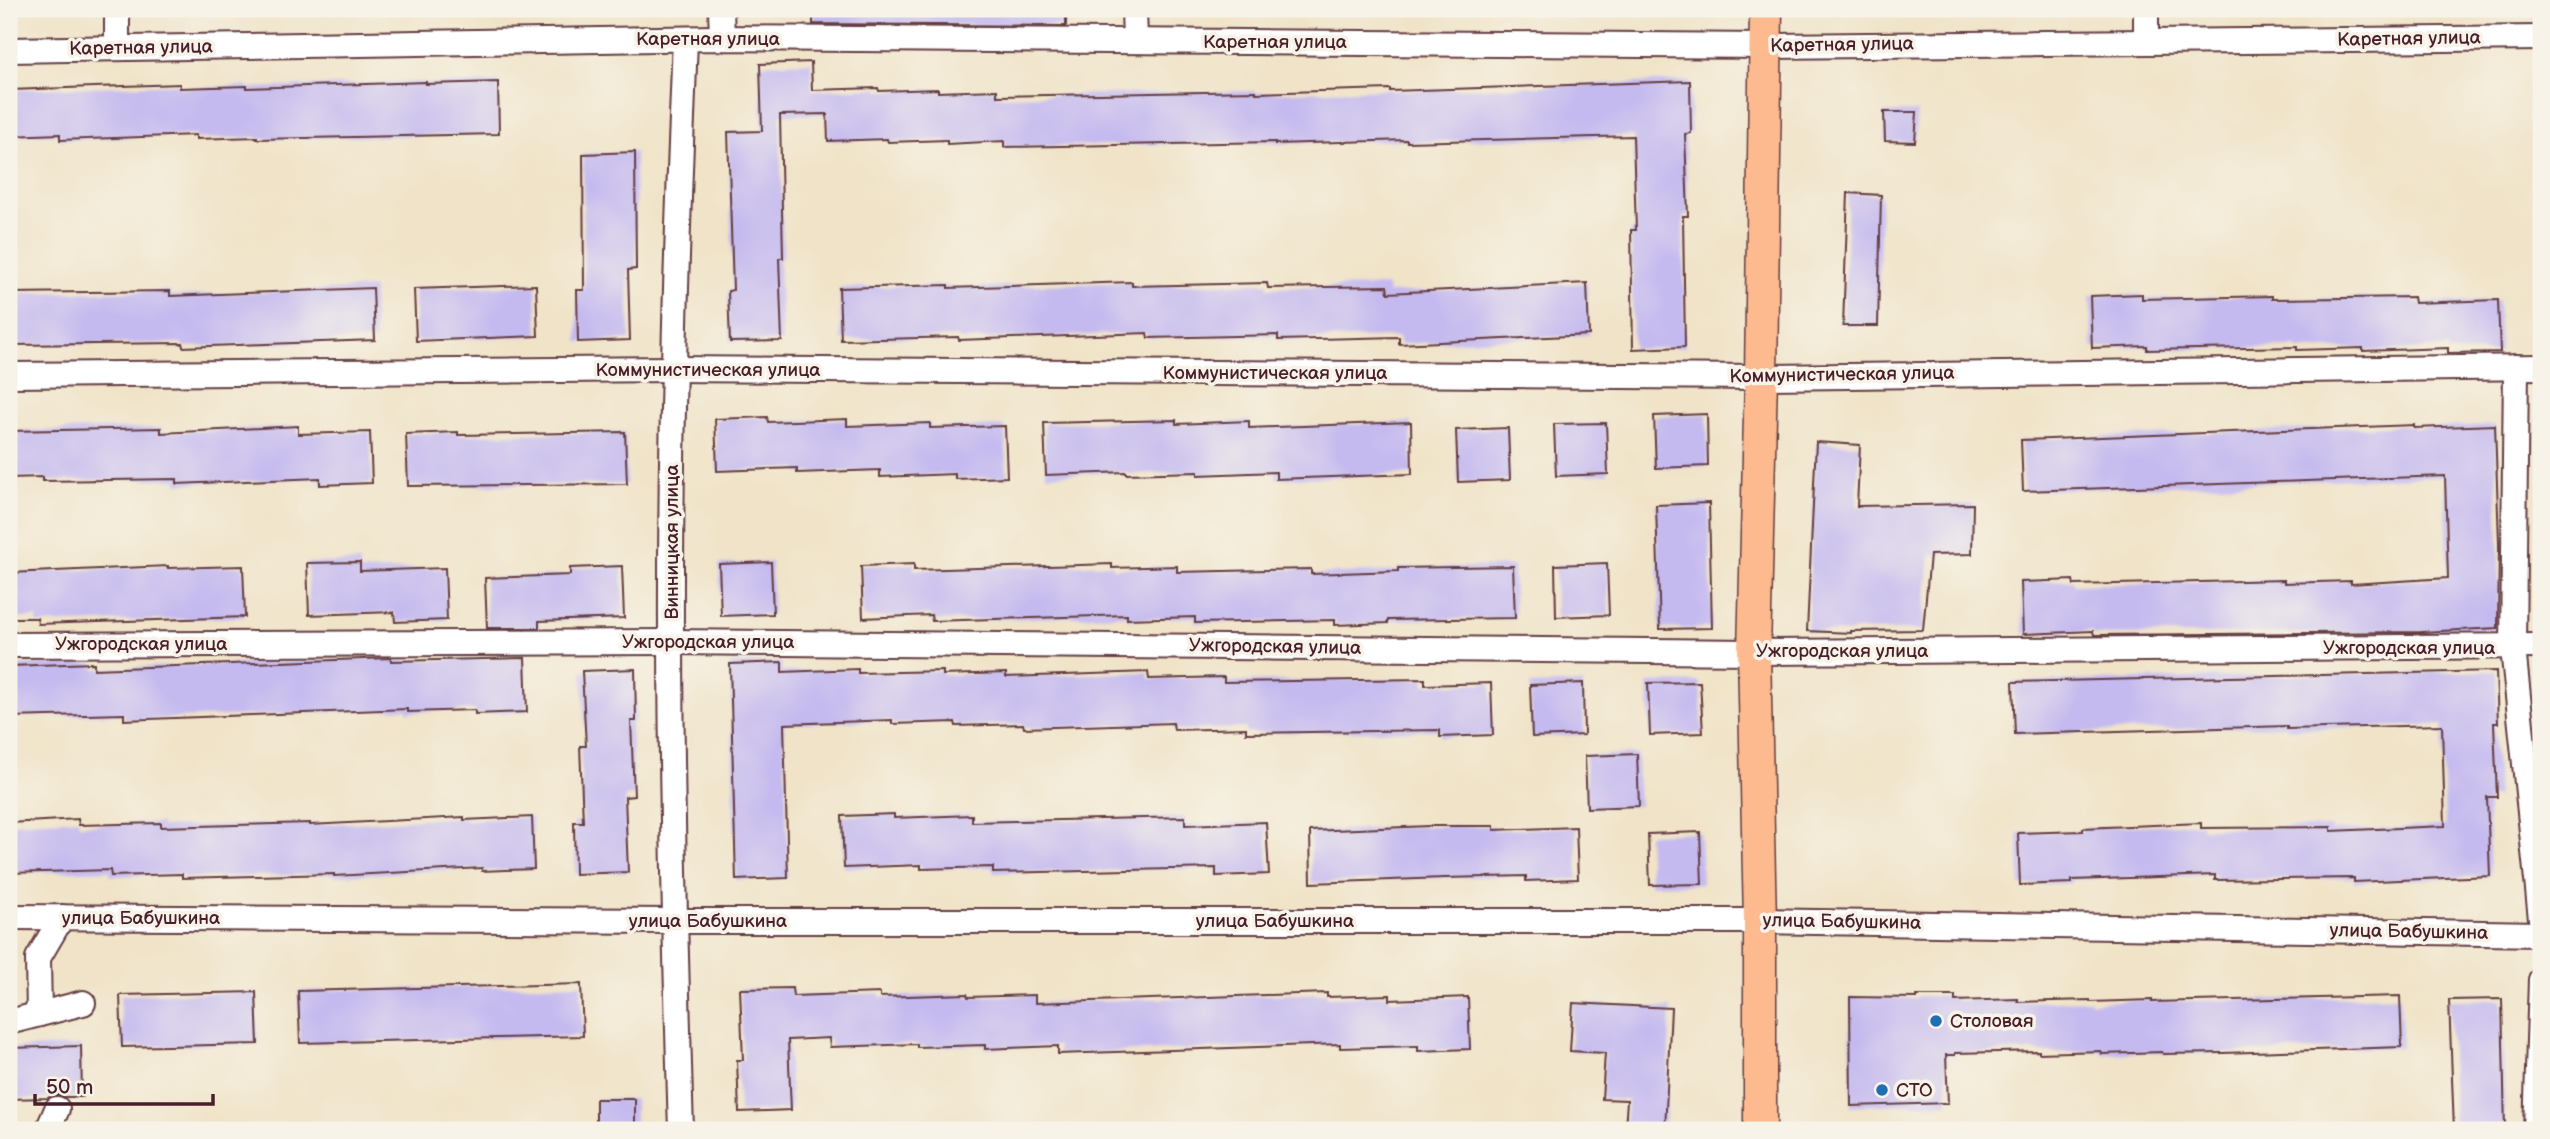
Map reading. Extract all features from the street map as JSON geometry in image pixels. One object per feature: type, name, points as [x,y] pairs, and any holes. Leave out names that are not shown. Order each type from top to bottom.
[{"type":"main road","points":[[1760,1130],[1760,921],[1754,652],[1766,9]]},
{"type":"street","points":[[117,9],[117,48]]},
{"type":"street","points":[[721,9],[722,38]]},
{"type":"street","points":[[1134,9],[1135,41]]},
{"type":"street","points":[[2146,9],[2146,42]]},
{"type":"street","name":"Каретная улица","points":[[9,50],[722,38],[1767,46],[2541,38]]},
{"type":"street","name":"Винницкая улица","points":[[681,1130],[671,642],[673,369],[685,39]]},
{"type":"street","points":[[2516,367],[2513,648],[2541,919]]},
{"type":"street","name":"Коммунистическая улица","points":[[9,375],[673,369],[1761,377],[2541,367]]},
{"type":"street","name":"Ужгородская улица","points":[[9,645],[671,642],[1754,652],[2541,646]]},
{"type":"street","name":"улица Бабушкина","points":[[9,917],[675,921],[1760,921],[2541,934]]},
{"type":"street","points":[[39,1014],[38,958],[62,917]]},
{"type":"street","points":[[2536,1130],[2541,979]]},
{"type":"street","points":[[9,1022],[83,1003]]},
{"type":"building","points":[[813,9],[1066,9],[1066,26],[813,24]]},
{"type":"building","points":[[811,62],[812,90],[997,90],[997,96],[1390,91],[1690,81],[1691,133],[1685,134],[1688,216],[1683,216],[1685,347],[1633,349],[1631,230],[1636,230],[1633,136],[1004,147],[1004,141],[947,144],[947,140],[828,141],[827,114],[780,115],[783,258],[779,258],[782,341],[730,342],[728,291],[733,290],[728,132],[762,131],[760,64]]},
{"type":"building","points":[[498,82],[499,134],[257,139],[196,139],[196,135],[60,140],[60,134],[9,136],[9,90],[180,84],[180,88],[247,88]]},
{"type":"building","points":[[1884,112],[1917,112],[1915,142],[1885,141]]},
{"type":"building","points":[[635,152],[636,269],[628,270],[630,340],[578,342],[577,290],[584,290],[583,154]]},
{"type":"building","points":[[1848,193],[1881,195],[1878,326],[1843,326]]},
{"type":"building","points":[[1132,282],[1132,286],[1267,283],[1268,288],[1387,286],[1388,293],[1587,283],[1589,335],[1399,344],[1399,337],[1278,340],[1278,335],[1148,338],[1147,333],[959,340],[958,337],[841,340],[839,288],[948,285],[948,288]]},
{"type":"building","points":[[536,285],[538,336],[416,341],[414,289]]},
{"type":"building","points":[[373,288],[375,340],[183,347],[182,343],[9,345],[9,293],[170,291],[170,296]]},
{"type":"building","points":[[2142,294],[2142,299],[2272,296],[2272,299],[2413,297],[2414,303],[2498,300],[2500,352],[2448,353],[2448,348],[2363,351],[2363,348],[2297,350],[2297,347],[2147,350],[2147,346],[2092,348],[2090,296]]},
{"type":"building","points":[[1707,414],[1708,466],[1656,468],[1654,416]]},
{"type":"building","points":[[767,417],[768,422],[847,419],[847,426],[930,423],[930,428],[1005,426],[1007,477],[955,479],[955,474],[880,477],[880,470],[797,473],[797,468],[717,471],[715,419]]},
{"type":"building","points":[[1176,420],[1176,424],[1249,421],[1249,428],[1411,422],[1412,474],[1276,479],[1276,472],[1046,475],[1044,423]]},
{"type":"building","points":[[1606,423],[1608,474],[1556,476],[1554,424]]},
{"type":"building","points":[[2414,425],[2414,428],[2495,425],[2499,543],[2498,628],[2421,632],[2094,635],[2093,631],[2023,634],[2021,582],[2073,580],[2074,585],[2284,580],[2284,583],[2351,581],[2351,584],[2448,578],[2445,476],[2023,491],[2021,440]]},
{"type":"building","points":[[298,426],[298,434],[370,432],[372,483],[320,485],[320,478],[177,484],[177,479],[43,481],[43,477],[9,478],[9,431],[161,428],[161,433]]},
{"type":"building","points":[[1508,428],[1510,480],[1458,482],[1456,430]]},
{"type":"building","points":[[458,432],[458,435],[625,432],[627,484],[408,486],[406,434]]},
{"type":"building","points":[[1816,442],[1860,445],[1857,506],[1973,504],[1972,554],[1930,555],[1923,630],[1851,633],[1807,631]]},
{"type":"building","points":[[1709,503],[1712,628],[1660,629],[1656,505]]},
{"type":"building","points":[[360,562],[360,571],[445,568],[447,620],[395,622],[394,612],[309,615],[307,563]]},
{"type":"building","points":[[771,562],[773,614],[721,616],[719,564]]},
{"type":"building","points":[[1607,563],[1609,615],[1556,617],[1555,565]]},
{"type":"building","points":[[914,564],[914,570],[1112,564],[1112,568],[1177,566],[1177,572],[1311,569],[1311,574],[1398,571],[1398,568],[1513,566],[1515,618],[1388,620],[1388,623],[1335,625],[1335,620],[1195,623],[1195,617],[1127,619],[1127,615],[932,621],[931,615],[863,618],[861,566]]},
{"type":"building","points":[[168,566],[243,566],[245,617],[38,624],[37,618],[9,618],[9,573]]},
{"type":"building","points":[[622,566],[624,618],[539,621],[539,628],[487,628],[485,578],[570,575],[570,568]]},
{"type":"building","points":[[391,658],[391,661],[525,658],[527,712],[475,714],[475,710],[407,712],[407,709],[124,720],[124,714],[9,717],[9,666],[94,663],[94,669]]},
{"type":"building","points":[[782,662],[782,672],[858,669],[858,673],[1006,673],[1006,677],[1148,672],[1149,679],[1224,677],[1224,682],[1425,679],[1425,685],[1491,683],[1493,735],[1440,737],[1440,730],[1246,733],[1246,728],[1174,730],[1173,723],[1024,728],[1023,724],[892,724],[892,720],[784,724],[788,878],[736,880],[730,664]]},
{"type":"building","points":[[635,669],[636,721],[631,721],[634,796],[625,797],[628,872],[575,874],[574,822],[583,822],[580,746],[586,746],[582,671]]},
{"type":"building","points":[[2496,671],[2498,723],[2494,723],[2497,797],[2487,797],[2490,876],[2354,882],[2354,878],[2215,880],[2215,875],[2072,880],[2072,883],[2020,885],[2018,833],[2201,823],[2201,828],[2331,827],[2331,831],[2445,826],[2442,725],[2287,729],[2287,726],[2015,734],[2013,682]]},
{"type":"building","points":[[1700,682],[1703,733],[1650,735],[1648,683]]},
{"type":"building","points":[[1583,683],[1584,735],[1532,737],[1530,685]]},
{"type":"building","points":[[1637,754],[1639,806],[1587,808],[1585,756]]},
{"type":"building","points":[[894,814],[894,818],[972,815],[972,822],[1185,817],[1185,825],[1266,822],[1269,874],[1216,876],[1216,868],[993,873],[993,867],[921,869],[921,865],[844,868],[842,816]]},
{"type":"building","points":[[464,817],[464,820],[532,817],[534,869],[482,871],[482,868],[334,876],[182,878],[182,874],[111,876],[110,870],[9,873],[9,823],[78,819],[79,825],[161,823],[161,827],[310,825]]},
{"type":"building","points":[[1494,826],[1494,830],[1576,827],[1578,879],[1526,881],[1526,876],[1311,883],[1310,831]]},
{"type":"building","points":[[1700,832],[1702,884],[1650,885],[1648,834]]},
{"type":"building","points":[[581,984],[583,1036],[300,1043],[298,991]]},
{"type":"building","points":[[792,988],[793,996],[880,993],[880,997],[1035,995],[1035,1003],[1327,993],[1327,997],[1390,995],[1390,1000],[1468,997],[1470,1049],[1418,1051],[1418,1046],[1340,1048],[1340,1044],[1058,1054],[1058,1046],[985,1049],[985,1045],[917,1047],[917,1044],[830,1047],[829,1038],[788,1040],[791,1110],[739,1112],[737,1060],[743,1060],[740,989]]},
{"type":"building","points":[[256,992],[258,1044],[122,1047],[120,995]]},
{"type":"building","points":[[1955,996],[1955,1001],[2018,999],[2018,1002],[2152,1002],[2400,996],[2402,1047],[2163,1054],[2102,1054],[2101,1051],[1955,1053],[1946,1055],[1948,1103],[1851,1106],[1850,997]]},
{"type":"building","points":[[2502,999],[2505,1130],[2454,1130],[2449,1000]]},
{"type":"building","points":[[1573,1003],[1671,1008],[1665,1130],[1625,1130],[1627,1100],[1602,1099],[1605,1053],[1570,1051]]},
{"type":"building","points":[[81,1046],[82,1097],[56,1094],[48,1098],[9,1099],[9,1048]]},
{"type":"building","points":[[596,1099],[635,1099],[635,1130],[596,1130]]},
{"type":"place","name":"Столовая","points":[[1936,1021]]},
{"type":"place","name":"СТО","points":[[1882,1090]]}]
